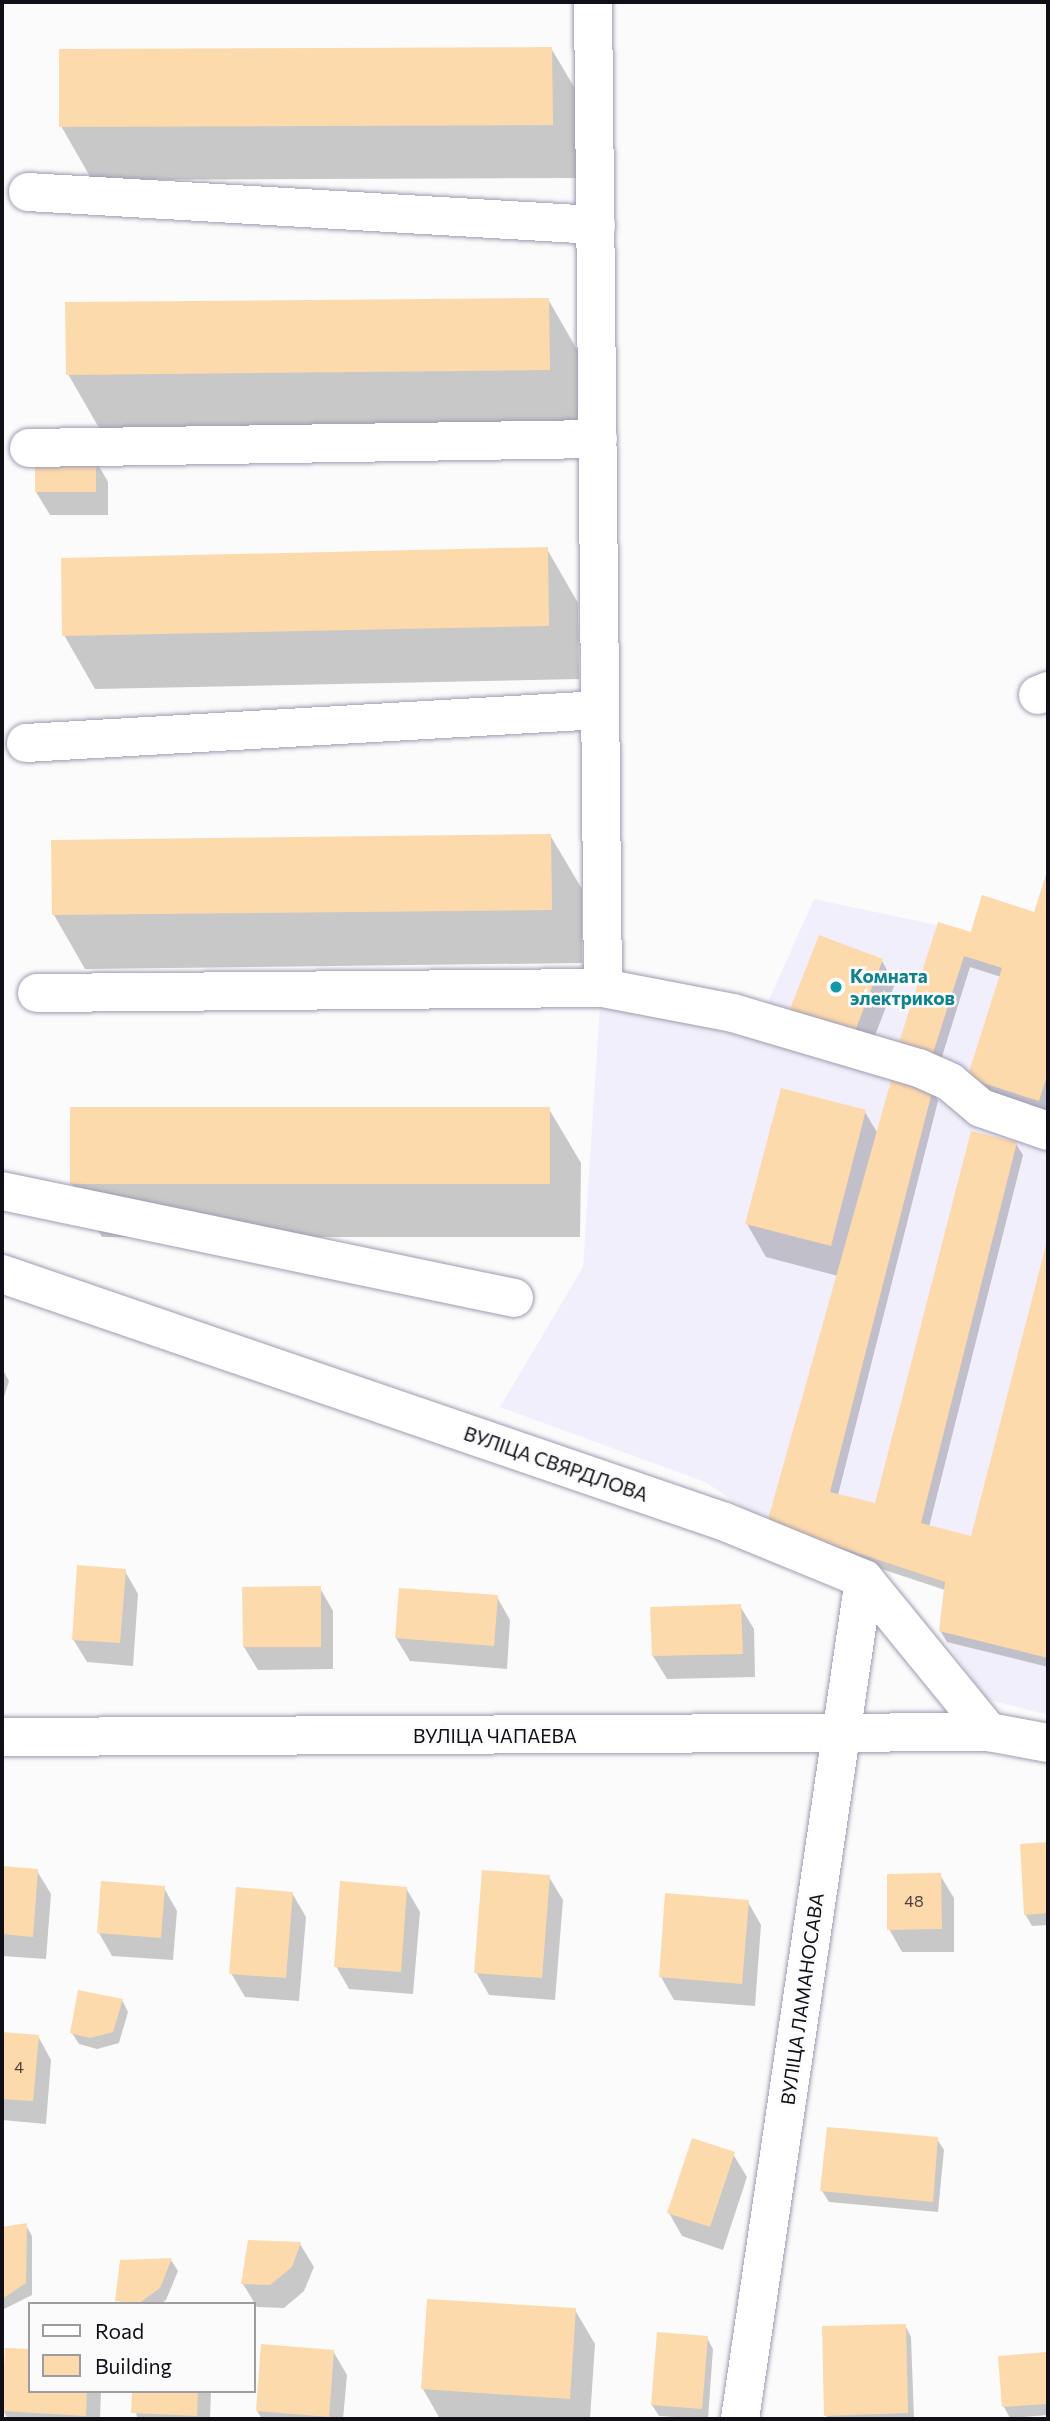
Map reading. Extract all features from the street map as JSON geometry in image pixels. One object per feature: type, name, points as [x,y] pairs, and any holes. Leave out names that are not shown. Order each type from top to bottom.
[{"type":"street","points":[[593,2],[603,988]]},
{"type":"street","points":[[28,192],[596,225]]},
{"type":"street","points":[[29,448],[598,439]]},
{"type":"street","points":[[26,743],[600,710]]},
{"type":"street","points":[[37,993],[603,988],[733,1013],[919,1068],[950,1082],[981,1108],[1048,1131]]},
{"type":"street","points":[[2,1191],[514,1298]]},
{"type":"street","name":"ВУЛІЦА СВЯРДЛОВА","points":[[2,1274],[725,1522],[864,1579],[989,1732]]},
{"type":"street","name":"ВУЛІЦА ЛАМАНОСАВА","points":[[740,2419],[864,1579]]},
{"type":"street","points":[[989,1732],[1048,1743]]},
{"type":"street","name":"ВУЛІЦА ЧАПАЕВА","points":[[2,1737],[841,1735],[989,1732]]},
{"type":"shaded area","points":[[1048,868],[1048,1715],[986,1699],[939,1631],[944,1582],[767,1523],[705,1482],[500,1407],[583,1267],[600,1004],[752,1038],[814,899],[970,932],[982,895],[1034,912]]},
{"type":"building","points":[[552,47],[553,125],[59,127],[59,49]]},
{"type":"building","points":[[549,298],[550,370],[66,375],[65,302]]},
{"type":"building","points":[[96,457],[96,492],[35,492],[35,458]]},
{"type":"building","points":[[548,547],[549,626],[62,636],[61,558]]},
{"type":"building","points":[[551,834],[552,910],[52,915],[51,840]]},
{"type":"building","points":[[1048,869],[1048,1073],[1039,1101],[967,1078],[1002,968],[964,956],[933,1053],[899,1042],[938,922],[971,932],[982,895],[1034,912]]},
{"type":"building","name":"Комната электриков","points":[[819,935],[883,959],[852,1039],[788,1014]]},
{"type":"building","points":[[892,1077],[933,1088],[830,1492],[875,1503],[971,1131],[1017,1142],[921,1523],[971,1536],[1048,1237],[1048,1658],[939,1631],[945,1582],[767,1523]]},
{"type":"building","points":[[781,1088],[866,1110],[831,1246],[745,1224]]},
{"type":"building","points":[[70,1107],[550,1107],[550,1184],[70,1184]]},
{"type":"building","points":[[77,1565],[126,1569],[120,1643],[72,1640]]},
{"type":"building","points":[[321,1586],[321,1647],[243,1647],[242,1587]]},
{"type":"building","points":[[399,1588],[498,1595],[494,1646],[395,1638]]},
{"type":"building","points":[[741,1604],[743,1654],[652,1656],[650,1607]]},
{"type":"building","points":[[1048,1842],[1048,1913],[1024,1915],[1020,1844]]},
{"type":"building","points":[[2,1866],[38,1869],[33,1937],[2,1934]]},
{"type":"building","points":[[482,1870],[550,1875],[542,1978],[474,1973]]},
{"type":"building","points":[[941,1873],[942,1929],[887,1930],[887,1874]]},
{"type":"building","points":[[101,1881],[165,1886],[161,1938],[97,1933]]},
{"type":"building","points":[[340,1881],[407,1887],[401,1972],[334,1967]]},
{"type":"building","points":[[236,1887],[293,1892],[286,1978],[229,1974]]},
{"type":"building","points":[[665,1893],[749,1900],[742,1984],[659,1977]]},
{"type":"building","points":[[78,1990],[123,1999],[113,2032],[90,2038],[70,2033]]},
{"type":"building","points":[[2,2032],[39,2035],[33,2101],[2,2099]]},
{"type":"building","points":[[827,2127],[938,2137],[933,2202],[820,2191]]},
{"type":"building","points":[[692,2138],[735,2152],[710,2227],[667,2213]]},
{"type":"building","points":[[27,2223],[26,2283],[2,2299],[2,2227]]},
{"type":"building","points":[[248,2240],[301,2242],[292,2267],[270,2285],[241,2284]]},
{"type":"building","points":[[172,2258],[160,2288],[141,2302],[115,2301],[120,2260]]},
{"type":"building","points":[[427,2299],[576,2308],[570,2399],[421,2389]]},
{"type":"building","points":[[906,2324],[908,2413],[824,2416],[822,2326]]},
{"type":"building","points":[[657,2332],[708,2336],[702,2409],[651,2405]]},
{"type":"building","points":[[261,2344],[334,2350],[329,2417],[256,2411]]},
{"type":"building","points":[[5,2348],[28,2349],[28,2393],[87,2393],[86,2416],[2,2411]]},
{"type":"building","points":[[1048,2352],[1048,2404],[1002,2407],[998,2356]]},
{"type":"building","points":[[132,2393],[198,2393],[197,2416],[131,2413]]},
{"type":"place","name":"Комната электриков","points":[[836,987]]}]
